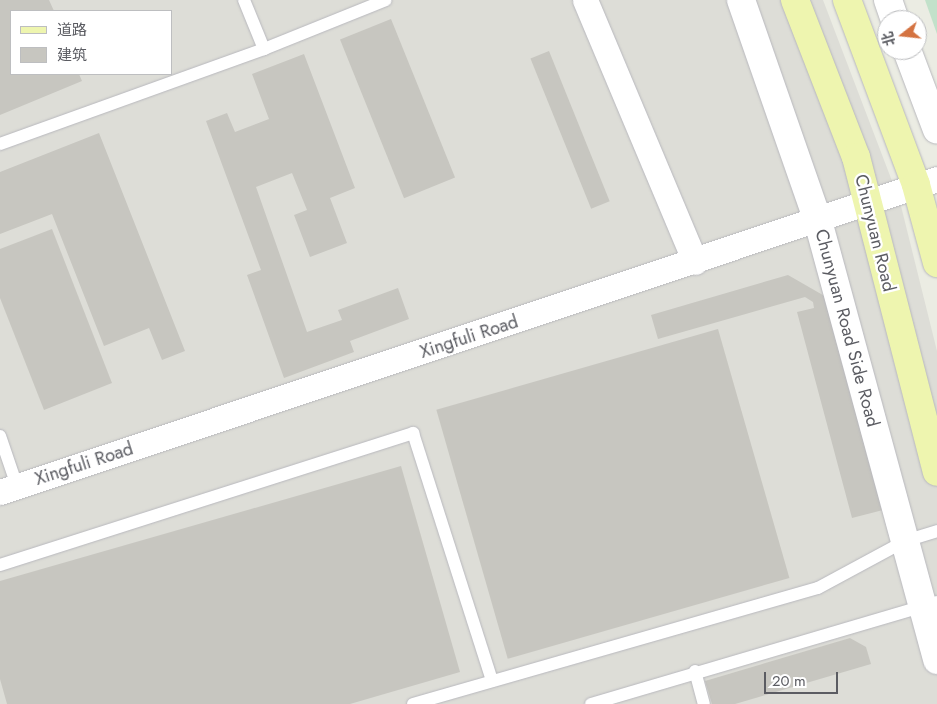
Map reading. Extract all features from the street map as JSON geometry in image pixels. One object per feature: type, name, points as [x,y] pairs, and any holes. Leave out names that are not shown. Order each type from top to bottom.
[{"type":"main road","name":"Chunyuan Road","points":[[796,0],[856,157],[937,472]]},
{"type":"main road","points":[[847,0],[927,182],[937,263]]},
{"type":"street","points":[[585,0],[695,262]]},
{"type":"street","name":"Chunyuan Road Side Road","points":[[741,0],[818,221],[905,541],[930,604],[937,660]]},
{"type":"street","points":[[911,60],[937,130]]},
{"type":"street","name":"Xingfuli Road","points":[[9,489],[868,205],[927,182]]},
{"type":"lane","points":[[244,0],[264,49]]},
{"type":"lane","points":[[0,144],[264,49],[386,0]]},
{"type":"lane","points":[[0,565],[413,433],[492,681]]},
{"type":"lane","points":[[0,436],[9,489]]},
{"type":"lane","points":[[413,704],[818,588],[905,541],[937,532]]},
{"type":"lane","points":[[591,704],[930,604]]},
{"type":"lane","points":[[695,672],[704,704]]},
{"type":"shaded area","points":[[0,0],[823,0],[900,202],[937,351],[937,704],[0,704]]},
{"type":"green space","points":[[925,0],[937,0],[937,34]]},
{"type":"building","points":[[0,0],[49,0],[54,10],[10,10],[10,75],[79,75],[82,81],[0,115]]},
{"type":"building","points":[[391,19],[455,178],[404,198],[340,40]]},
{"type":"building","points":[[549,51],[610,201],[591,209],[530,58]]},
{"type":"building","points":[[304,54],[355,188],[330,198],[347,243],[310,257],[294,215],[307,210],[292,173],[256,187],[307,332],[342,320],[338,310],[398,288],[409,319],[350,341],[354,352],[284,378],[247,275],[261,270],[206,121],[227,113],[235,132],[269,119],[252,74]]},
{"type":"building","points":[[99,133],[185,351],[162,360],[149,328],[104,346],[52,214],[0,234],[0,172]]},
{"type":"building","points":[[52,229],[112,383],[44,410],[0,298],[0,249]]},
{"type":"building","points":[[788,275],[828,298],[883,510],[852,518],[797,312],[814,308],[813,302],[805,297],[658,339],[651,315]]},
{"type":"building","points":[[718,329],[789,578],[508,659],[436,410]]},
{"type":"building","points":[[401,466],[460,672],[350,704],[7,704],[0,679],[0,581]]},
{"type":"building","points":[[850,638],[866,647],[871,664],[735,704],[712,704],[705,681]]}]
